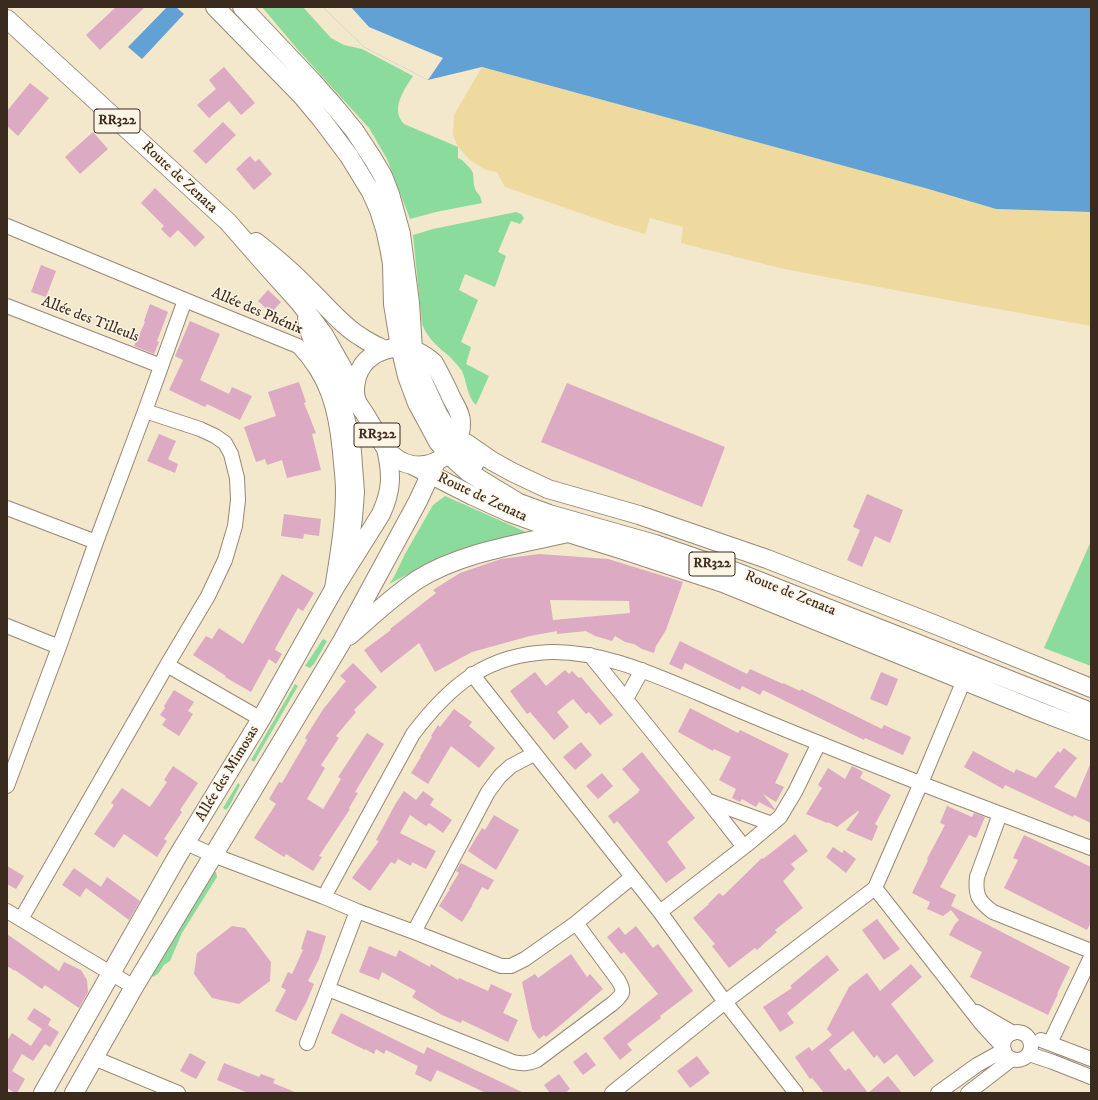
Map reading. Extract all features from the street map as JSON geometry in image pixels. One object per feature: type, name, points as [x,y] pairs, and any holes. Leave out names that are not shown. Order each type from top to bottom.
[{"type":"main road","points":[[215,7],[302,96],[349,156],[371,192],[379,210],[389,247],[392,264],[394,304],[399,349]]},
{"type":"main road","points":[[242,7],[312,80],[335,107],[370,153],[383,176],[390,194],[401,234],[410,303],[399,349]]},
{"type":"main road","name":"Route de Zenata","points":[[7,19],[228,222],[305,309],[324,335],[355,392]]},
{"type":"main road","name":"Route de Zenata","points":[[228,222],[285,265],[350,330],[370,343],[399,349],[417,403],[438,442],[478,499],[532,521],[723,583],[1091,731]]},
{"type":"main road","points":[[305,309],[314,346],[334,382],[351,439],[354,492],[353,518],[349,546],[335,588]]},
{"type":"main road","points":[[355,392],[356,379],[362,366],[372,355],[399,349]]},
{"type":"main road","name":"RR322","points":[[399,349],[428,357],[434,363],[460,415],[461,430],[446,454]]},
{"type":"main road","name":"RR322","points":[[355,392],[356,400],[386,449]]},
{"type":"main road","name":"Route de Zenata","points":[[386,449],[397,460],[412,465],[446,454],[476,450],[507,470],[548,489],[639,515],[767,559],[1091,688]]},
{"type":"main road","name":"Allée des Mimosas","points":[[43,1093],[186,843],[261,719],[335,588],[386,505],[391,476],[386,449]]},
{"type":"main road","name":"Route de Zenata","points":[[446,454],[523,493],[710,553],[1091,702]]},
{"type":"main road","name":"Route de Zenata","points":[[446,454],[468,472],[519,503],[556,516],[655,544],[739,573],[1091,712]]},
{"type":"main road","name":"Allée des Mimosas","points":[[74,1093],[134,986],[341,643],[418,501],[446,454]]},
{"type":"main road","points":[[341,643],[406,588],[443,566],[461,559],[510,546],[569,533]]},
{"type":"street","name":"Allée des Phénix","points":[[7,226],[298,346],[308,357],[320,374],[328,392],[335,412],[338,430],[343,489],[335,588]]},
{"type":"street","points":[[7,784],[59,647],[185,300]]},
{"type":"street","name":"Allée des Tilleuls","points":[[7,306],[161,366]]},
{"type":"street","points":[[21,919],[208,596],[225,560],[235,526],[238,500],[237,478],[231,454],[225,443],[215,436],[200,429],[145,411]]},
{"type":"street","points":[[7,508],[96,542]]},
{"type":"street","points":[[7,626],[59,647]]},
{"type":"street","points":[[324,897],[413,734],[428,714],[446,695],[472,674],[485,667],[525,655],[550,652],[572,652],[590,655],[642,670],[921,784],[1091,848]]},
{"type":"street","points":[[590,655],[744,847]]},
{"type":"street","points":[[167,665],[261,719]]},
{"type":"street","points":[[626,699],[642,670]]},
{"type":"street","points":[[472,674],[660,912],[726,1002],[796,1093]]},
{"type":"street","points":[[612,1093],[726,1002],[875,888],[921,784],[964,680]]},
{"type":"street","points":[[660,912],[780,817],[819,743]]},
{"type":"street","points":[[414,932],[488,792],[500,776],[511,766],[534,754]]},
{"type":"street","points":[[708,801],[772,824]]},
{"type":"street","points":[[1000,814],[977,877],[976,887],[978,896],[983,905],[993,912],[1091,951]]},
{"type":"street","points":[[186,843],[357,911],[506,967],[525,959],[576,923],[632,878]]},
{"type":"street","points":[[875,888],[969,1007],[1006,1052],[1017,1060],[1023,1059],[1029,1054],[1031,1049],[1029,1039],[969,1007]]},
{"type":"street","points":[[307,1043],[357,911]]},
{"type":"street","points":[[7,912],[134,986]]},
{"type":"street","points":[[328,989],[513,1062],[522,1064],[530,1063],[537,1060],[612,1004],[620,997],[623,991],[618,980],[576,923]]},
{"type":"street","points":[[1050,1043],[1091,957]]},
{"type":"street","points":[[1006,1052],[1004,1041],[1008,1035],[1019,1034],[1050,1043],[1091,1060]]},
{"type":"street","points":[[938,1093],[977,1065],[1006,1052]]},
{"type":"street","points":[[968,1093],[1006,1052]]},
{"type":"street","points":[[1029,1054],[1091,1077]]},
{"type":"street","points":[[94,1058],[158,1089],[178,1093]]},
{"type":"green space","points":[[262,7],[303,7],[331,38],[344,45],[362,49],[413,76],[403,93],[398,106],[400,118],[404,124],[458,147],[458,158],[470,168],[473,173],[474,186],[482,203],[410,219],[387,159],[369,128],[299,51]]},
{"type":"green space","points":[[516,212],[521,214],[524,218],[520,224],[511,221],[498,252],[506,256],[495,287],[465,274],[459,290],[478,300],[461,342],[471,347],[466,364],[489,376],[476,405],[471,398],[461,369],[430,338],[422,324],[413,235],[433,229]]},
{"type":"green space","points":[[445,496],[526,532],[454,554],[407,574],[389,584],[433,505]]},
{"type":"green space","points":[[1091,541],[1091,666],[1044,648]]},
{"type":"green space","points":[[323,639],[327,641],[314,664],[310,668],[305,666]]},
{"type":"green space","points":[[295,684],[298,686],[254,762],[251,760]]},
{"type":"green space","points":[[238,783],[240,785],[226,810],[223,808]]},
{"type":"green space","points":[[207,872],[216,872],[217,877],[182,933],[170,961],[164,965],[158,974],[153,977],[151,974]]},
{"type":"sand","points":[[482,67],[925,188],[996,209],[1091,212],[1091,326],[784,269],[681,243],[683,227],[650,218],[645,234],[505,187],[497,172],[486,170],[470,160],[458,147],[453,135],[454,115]]},
{"type":"water","points":[[167,7],[176,7],[184,14],[142,59],[128,47]]},
{"type":"water","points":[[323,7],[1091,7],[1091,212],[996,209],[925,188],[482,67],[428,80],[364,47]]},
{"type":"pier","points":[[323,7],[351,7],[369,27],[443,58],[428,80],[364,47]]},
{"type":"building","points":[[116,7],[145,7],[100,50],[86,35]]},
{"type":"building","points":[[224,67],[255,103],[241,115],[229,101],[209,118],[197,105],[216,89],[209,80]]},
{"type":"building","points":[[30,83],[49,98],[18,136],[7,126],[7,111]]},
{"type":"building","points":[[223,122],[236,135],[206,164],[193,151]]},
{"type":"building","points":[[93,132],[108,149],[80,174],[65,157]]},
{"type":"building","points":[[250,156],[255,162],[259,159],[272,174],[254,190],[236,169]]},
{"type":"building","points":[[155,188],[205,237],[195,247],[178,230],[170,238],[161,229],[164,226],[141,203]]},
{"type":"building","points":[[41,265],[56,271],[46,297],[31,292]]},
{"type":"building","points":[[268,290],[281,302],[271,313],[258,301]]},
{"type":"building","points":[[150,304],[168,312],[157,341],[159,342],[154,354],[134,346],[145,322],[144,321]]},
{"type":"building","points":[[190,321],[220,334],[200,380],[229,394],[232,387],[252,396],[240,420],[207,404],[205,407],[169,390],[183,360],[175,356]]},
{"type":"building","points":[[299,382],[306,402],[304,403],[316,433],[312,434],[321,470],[287,478],[282,460],[267,465],[265,459],[256,462],[244,427],[276,416],[268,392]]},
{"type":"building","points":[[567,383],[725,447],[702,507],[541,442]]},
{"type":"building","points":[[159,434],[176,441],[168,459],[178,464],[175,473],[147,461]]},
{"type":"building","points":[[867,494],[903,510],[890,543],[875,536],[862,567],[847,560],[860,530],[853,527]]},
{"type":"building","points":[[284,514],[321,519],[319,536],[304,534],[303,539],[281,536]]},
{"type":"building","points":[[539,554],[608,559],[683,582],[666,630],[656,646],[654,653],[642,649],[634,644],[625,642],[615,636],[612,641],[595,636],[586,631],[557,634],[557,631],[530,636],[472,652],[435,672],[419,643],[381,673],[364,650],[436,593],[433,590],[460,573],[501,559]],"holes":[[[550,600],[629,601],[630,613],[553,620]]]},
{"type":"building","points":[[282,574],[314,593],[303,611],[298,608],[276,647],[275,650],[282,654],[276,664],[269,659],[251,692],[225,677],[226,676],[193,655],[206,636],[212,639],[219,628],[243,644]]},
{"type":"building","points":[[680,641],[747,674],[750,669],[800,691],[801,689],[882,729],[884,725],[911,737],[903,755],[865,738],[864,740],[763,690],[760,695],[742,686],[740,690],[685,663],[682,670],[669,664]]},
{"type":"building","points":[[353,663],[377,687],[354,710],[356,712],[336,736],[339,738],[321,765],[325,768],[307,799],[323,809],[341,779],[338,777],[367,733],[384,744],[355,792],[358,793],[349,808],[350,809],[319,856],[322,857],[313,871],[286,854],[284,857],[254,838],[276,804],[269,799],[279,782],[282,783],[307,740],[305,738],[324,708],[346,681],[340,676]]},
{"type":"building","points":[[565,670],[569,674],[572,671],[579,678],[581,677],[613,715],[600,725],[589,712],[586,714],[573,699],[557,712],[569,727],[554,740],[530,712],[527,714],[510,691],[535,672],[546,686]]},
{"type":"building","points":[[881,672],[898,679],[887,706],[870,699]]},
{"type":"building","points":[[174,690],[194,702],[188,711],[193,714],[179,736],[162,725],[166,719],[160,715]]},
{"type":"building","points":[[690,708],[738,733],[740,730],[789,754],[775,783],[784,787],[776,802],[763,794],[775,809],[774,810],[759,802],[756,807],[742,799],[740,802],[732,798],[736,789],[719,780],[731,757],[714,749],[713,751],[678,732]]},
{"type":"building","points":[[454,709],[472,722],[469,726],[495,748],[479,768],[451,746],[428,784],[411,773],[438,725],[440,727]]},
{"type":"building","points":[[581,742],[592,755],[575,770],[563,757]]},
{"type":"building","points":[[1064,748],[1077,758],[1054,787],[1076,798],[1091,762],[1091,823],[1074,815],[1073,817],[1005,785],[1003,789],[964,767],[973,751],[1014,773],[1016,769],[1036,778],[1058,751],[1060,753]]},
{"type":"building","points":[[642,752],[695,818],[667,842],[686,868],[666,883],[617,821],[614,824],[608,816],[639,792],[638,791],[640,790],[622,769]]},
{"type":"building","points":[[173,766],[198,783],[180,810],[182,812],[164,839],[167,841],[157,857],[124,834],[114,848],[94,834],[114,805],[111,803],[122,788],[150,807],[167,782],[164,780]]},
{"type":"building","points":[[852,766],[863,772],[860,778],[891,795],[875,824],[878,826],[872,841],[846,830],[859,812],[858,811],[837,827],[806,814],[822,788],[818,785],[828,768],[845,779]]},
{"type":"building","points":[[602,773],[613,786],[598,799],[586,786]]},
{"type":"building","points":[[404,791],[416,800],[423,791],[434,799],[430,805],[452,820],[443,833],[429,823],[426,826],[410,815],[400,833],[436,851],[426,869],[412,862],[411,866],[398,859],[395,864],[391,862],[370,891],[352,878],[379,841],[376,840]]},
{"type":"building","points":[[947,806],[972,817],[974,813],[985,817],[976,838],[969,835],[940,887],[956,895],[951,906],[1070,967],[1048,1015],[970,977],[982,952],[949,935],[959,920],[951,910],[943,916],[927,909],[930,902],[912,893],[928,860],[927,859],[945,825],[940,823]]},
{"type":"building","points":[[494,815],[519,830],[496,870],[468,851],[482,828],[485,830]]},
{"type":"building","points":[[795,834],[808,851],[791,864],[795,869],[783,881],[803,908],[775,930],[777,932],[757,950],[755,948],[729,968],[712,946],[715,944],[693,918],[719,893],[723,896],[762,858],[763,859]]},
{"type":"building","points":[[1024,835],[1091,867],[1091,922],[1087,930],[1004,888],[1018,860],[1013,858]]},
{"type":"building","points":[[833,847],[842,853],[844,850],[856,859],[846,873],[826,857]]},
{"type":"building","points":[[461,863],[494,880],[488,890],[482,887],[462,922],[439,906],[459,873],[456,871]]},
{"type":"building","points":[[7,866],[24,876],[16,889],[7,884]]},
{"type":"building","points":[[74,868],[101,887],[107,877],[140,901],[129,920],[86,888],[80,897],[62,885]]},
{"type":"building","points":[[877,919],[900,949],[884,960],[862,930]]},
{"type":"building","points":[[232,926],[245,928],[271,962],[270,981],[239,1004],[212,998],[194,974],[197,953]]},
{"type":"building","points":[[636,926],[653,948],[658,944],[693,991],[627,1044],[632,1050],[620,1060],[603,1038],[658,994],[624,952],[621,954],[607,937],[619,927],[625,935]]},
{"type":"building","points":[[307,930],[326,936],[319,959],[308,981],[314,984],[296,1021],[275,1011],[286,990],[281,987],[288,972],[292,974],[303,950],[301,949]]},
{"type":"building","points":[[7,934],[59,971],[64,962],[81,970],[87,980],[88,992],[79,1008],[45,985],[42,989],[7,966]]},
{"type":"building","points":[[369,946],[396,957],[399,950],[430,967],[431,964],[458,980],[459,978],[488,991],[491,984],[512,994],[503,1013],[518,1020],[508,1042],[462,1020],[461,1023],[442,1015],[412,997],[416,991],[382,972],[379,980],[359,972]]},
{"type":"building","points":[[571,954],[587,977],[590,974],[603,989],[546,1037],[544,1035],[539,1039],[532,1029],[522,982],[535,974],[538,978]]},
{"type":"building","points":[[827,955],[839,970],[787,1013],[794,1023],[780,1032],[763,1007],[792,988],[790,986]]},
{"type":"building","points":[[911,964],[922,977],[891,1004],[934,1061],[914,1077],[897,1054],[884,1064],[877,1055],[874,1058],[853,1031],[829,1050],[845,1071],[849,1068],[868,1093],[824,1093],[812,1078],[810,1079],[795,1057],[809,1047],[812,1051],[832,1035],[827,1029],[849,987],[867,973],[880,991]]},
{"type":"building","points":[[34,1008],[51,1019],[48,1025],[59,1032],[50,1047],[45,1044],[33,1061],[22,1054],[12,1071],[25,1079],[17,1093],[15,1093],[7,1088],[7,1041],[12,1033],[31,1046],[42,1029],[27,1019]]},
{"type":"building","points":[[341,1013],[424,1054],[427,1047],[524,1093],[486,1093],[437,1070],[431,1082],[415,1074],[418,1066],[386,1050],[384,1054],[376,1049],[374,1054],[331,1033]]},
{"type":"building","points":[[586,1052],[596,1065],[583,1075],[573,1062]]},
{"type":"building","points":[[190,1053],[206,1062],[196,1079],[180,1071]]},
{"type":"building","points":[[697,1056],[710,1073],[690,1088],[677,1071]]},
{"type":"building","points":[[224,1063],[259,1077],[261,1074],[275,1079],[273,1083],[297,1093],[248,1093],[217,1080]]},
{"type":"building","points":[[559,1074],[570,1089],[565,1093],[550,1093],[544,1085]]},
{"type":"building","points":[[888,1076],[902,1093],[868,1093]]}]
